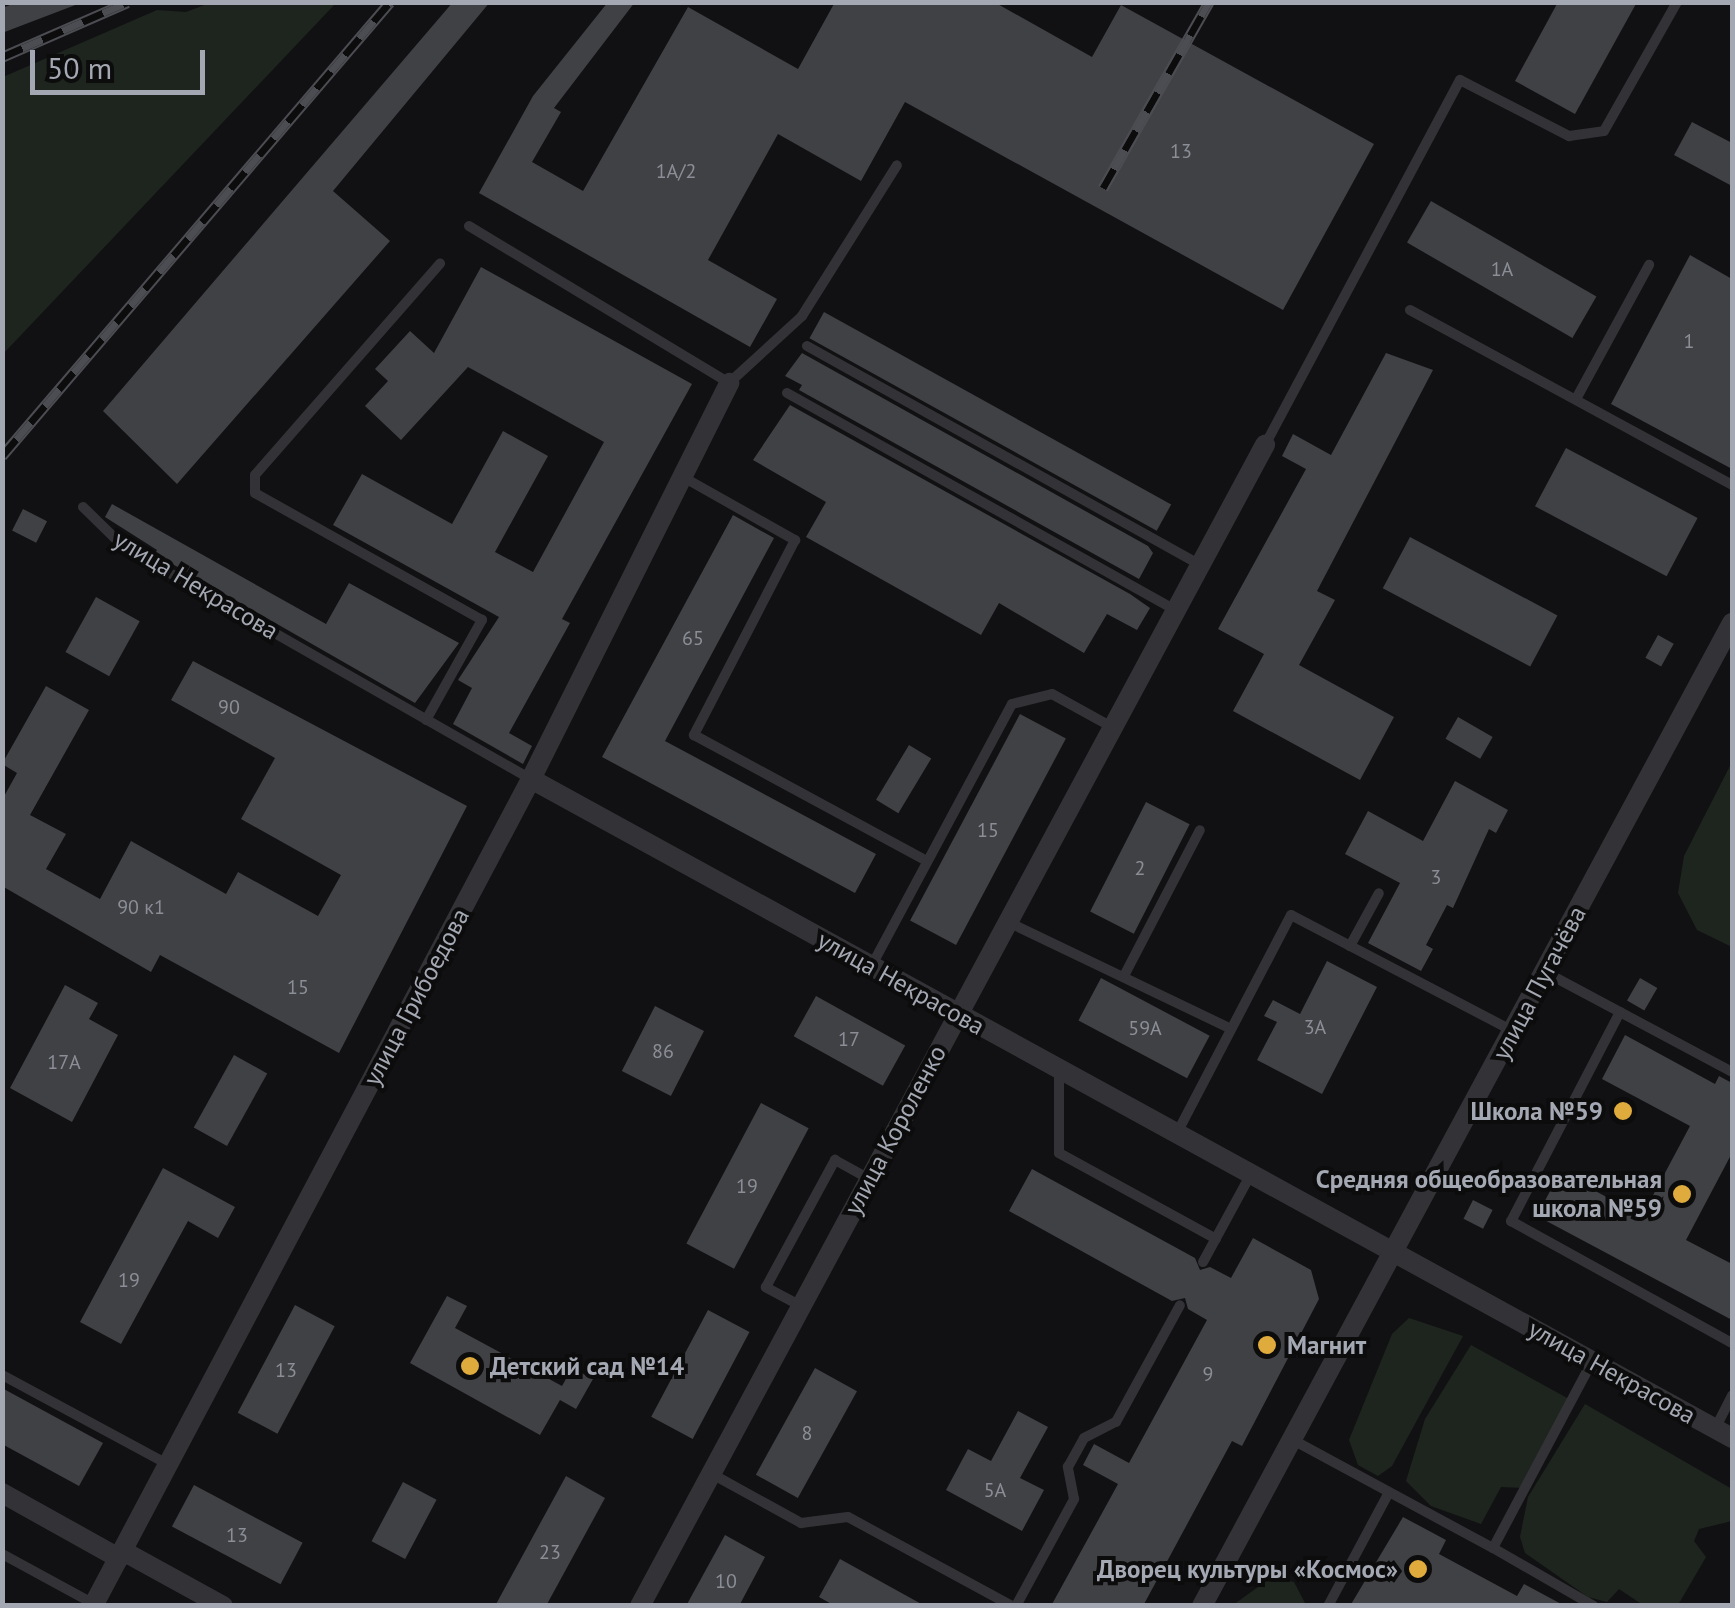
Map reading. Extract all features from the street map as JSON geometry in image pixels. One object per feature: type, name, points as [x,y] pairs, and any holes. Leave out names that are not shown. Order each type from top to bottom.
[{"type":"street","name":"улица Грибоедова","points":[[93,1605],[530,780],[729,384]]},
{"type":"street","name":"улица Короленко","points":[[640,1606],[1265,445]]},
{"type":"street","name":"улица Пугачёва","points":[[1202,1606],[1732,623]]},
{"type":"street","name":"улица Некрасова","points":[[530,780],[1724,1433]]},
{"type":"street","points":[[2,1493],[223,1606]]},
{"type":"lane","points":[[1265,445],[1460,80],[1569,136],[1604,131],[1676,2]]},
{"type":"lane","points":[[470,226],[729,384],[802,316],[897,165]]},
{"type":"lane","points":[[426,720],[482,620],[255,493],[255,475],[440,264]]},
{"type":"lane","points":[[1576,400],[1649,265]]},
{"type":"lane","points":[[1410,310],[1732,485]]},
{"type":"lane","points":[[807,346],[1200,565]]},
{"type":"lane","points":[[787,392],[1176,610]]},
{"type":"lane","points":[[684,477],[795,540],[694,735],[928,861]]},
{"type":"lane","name":"улица Некрасова","points":[[83,507],[124,547],[530,780]]},
{"type":"lane","points":[[871,966],[1012,704],[1052,694],[1112,727]]},
{"type":"lane","points":[[1125,974],[1200,830]]},
{"type":"lane","points":[[1350,946],[1378,893]]},
{"type":"lane","points":[[1177,1134],[1291,915],[1512,1032]]},
{"type":"lane","points":[[1007,922],[1125,974],[1231,1030]]},
{"type":"lane","points":[[1544,972],[1732,1072]]},
{"type":"lane","points":[[1620,1012],[1511,1221],[1732,1343]]},
{"type":"lane","points":[[1059,1069],[1059,1153],[1216,1239]]},
{"type":"lane","points":[[801,1306],[766,1287],[835,1160],[869,1179]]},
{"type":"lane","points":[[1203,1262],[1251,1174]]},
{"type":"lane","points":[[711,1473],[802,1522],[848,1517],[1014,1606],[1074,1499],[1068,1467],[1084,1438],[1116,1422],[1180,1305]]},
{"type":"lane","points":[[1493,1548],[1592,1362]]},
{"type":"lane","points":[[2,1375],[168,1465]]},
{"type":"lane","points":[[1724,1433],[1732,1395]]},
{"type":"lane","points":[[1292,1440],[1594,1606]]},
{"type":"lane","points":[[1328,1606],[1389,1492]]},
{"type":"lane","points":[[2,1554],[93,1605]]},
{"type":"shaded area","points":[[210,3],[336,3],[3,354],[3,77],[157,10],[186,12]]},
{"type":"shaded area","points":[[1732,762],[1732,947],[1697,930],[1678,893],[1684,856]]},
{"type":"shaded area","points":[[1409,1318],[1463,1336],[1392,1466],[1378,1476],[1358,1465],[1349,1440],[1392,1334]]},
{"type":"shaded area","points":[[1471,1345],[1567,1398],[1569,1407],[1524,1488],[1501,1487],[1481,1524],[1431,1506],[1406,1481],[1425,1419]]},
{"type":"shaded area","points":[[1585,1404],[1732,1489],[1732,1521],[1699,1529],[1694,1541],[1706,1557],[1678,1605],[1643,1605],[1619,1589],[1607,1602],[1588,1597],[1525,1553],[1520,1537],[1528,1497]]},
{"type":"shaded area","points":[[1272,1577],[1294,1582],[1306,1605],[1233,1605]]},
{"type":"building","points":[[18,2],[78,4],[2,33],[2,8]]},
{"type":"building","points":[[453,2],[490,2],[333,191],[390,241],[177,484],[103,411]]},
{"type":"building","points":[[608,2],[635,2],[554,108],[561,112],[532,162],[583,191],[688,7],[798,69],[835,2],[994,2],[1092,57],[1121,5],[1374,144],[1283,310],[905,102],[861,181],[778,134],[708,260],[777,299],[750,347],[479,193],[533,96]]},
{"type":"building","points":[[1558,2],[1637,2],[1575,114],[1515,81]]},
{"type":"building","points":[[1692,122],[1732,143],[1732,186],[1674,155]]},
{"type":"building","points":[[1431,201],[1596,296],[1572,338],[1407,243]]},
{"type":"building","points":[[1690,255],[1732,279],[1732,469],[1611,404]]},
{"type":"building","points":[[481,267],[692,384],[562,619],[570,623],[509,733],[532,746],[523,764],[453,724],[472,688],[458,680],[499,617],[333,525],[362,474],[452,524],[503,431],[548,456],[495,552],[533,572],[604,442],[468,367],[401,440],[365,406],[388,381],[375,369],[410,331],[434,353]]},
{"type":"building","points":[[824,312],[1171,504],[1157,531],[809,338]]},
{"type":"building","points":[[802,353],[1148,546],[1153,553],[1139,579],[799,390],[802,385],[785,376]]},
{"type":"building","points":[[1386,353],[1433,370],[1317,591],[1335,600],[1299,665],[1394,717],[1360,780],[1233,711],[1264,654],[1218,629],[1306,469],[1282,456],[1293,434],[1331,455]]},
{"type":"building","points":[[790,405],[1130,594],[1150,608],[1137,630],[1107,614],[1084,653],[999,603],[981,635],[806,537],[826,502],[753,460]]},
{"type":"building","points":[[1566,448],[1698,518],[1667,576],[1535,506]]},
{"type":"building","points":[[112,504],[326,624],[349,583],[459,643],[415,703],[155,554],[157,550],[105,517]]},
{"type":"building","points":[[23,509],[47,521],[36,543],[12,530]]},
{"type":"building","points":[[733,515],[774,538],[665,741],[876,854],[855,893],[602,757]]},
{"type":"building","points":[[1410,537],[1557,615],[1530,667],[1383,588]]},
{"type":"building","points":[[96,597],[140,621],[109,676],[65,652]]},
{"type":"building","points":[[1658,635],[1674,644],[1661,666],[1645,658]]},
{"type":"building","points":[[193,661],[467,806],[339,1053],[160,955],[151,972],[2,886],[2,800],[17,773],[2,764],[46,686],[89,710],[30,815],[66,834],[46,869],[100,899],[131,841],[226,894],[238,872],[318,916],[341,875],[241,819],[275,758],[171,700]]},
{"type":"building","points":[[1020,714],[1066,738],[956,945],[910,921]]},
{"type":"building","points":[[1458,717],[1493,737],[1480,759],[1446,739]]},
{"type":"building","points":[[909,745],[931,758],[898,813],[876,800]]},
{"type":"building","points":[[1455,781],[1508,810],[1496,833],[1489,829],[1453,908],[1447,905],[1426,945],[1433,949],[1421,971],[1368,943],[1400,883],[1345,854],[1368,811],[1423,841]]},
{"type":"building","points":[[1146,802],[1190,824],[1134,934],[1090,912]]},
{"type":"building","points":[[1327,961],[1377,987],[1322,1094],[1257,1060],[1277,1022],[1264,1016],[1273,1000],[1300,1014]]},
{"type":"building","points":[[1101,978],[1210,1036],[1187,1078],[1078,1020]]},
{"type":"building","points":[[1640,978],[1657,988],[1644,1011],[1627,1001]]},
{"type":"building","points":[[65,985],[98,1003],[89,1019],[118,1035],[72,1122],[10,1088]]},
{"type":"building","points":[[816,996],[905,1045],[883,1086],[794,1036]]},
{"type":"building","points":[[655,1006],[704,1031],[671,1096],[622,1071]]},
{"type":"building","name":"Средняя общеобразовательная школа №59","points":[[1625,1035],[1715,1084],[1719,1076],[1732,1083],[1732,1153],[1686,1240],[1732,1264],[1732,1320],[1537,1216],[1560,1172],[1642,1216],[1690,1126],[1602,1079]]},
{"type":"building","points":[[234,1055],[267,1073],[227,1146],[194,1128]]},
{"type":"building","points":[[761,1103],[809,1128],[734,1269],[686,1243]]},
{"type":"building","points":[[163,1168],[235,1207],[218,1238],[188,1221],[121,1344],[80,1322]]},
{"type":"building","points":[[1032,1169],[1195,1258],[1200,1270],[1210,1267],[1231,1278],[1253,1238],[1311,1270],[1319,1299],[1242,1446],[1232,1441],[1143,1606],[1051,1606],[1118,1484],[1083,1465],[1094,1444],[1129,1463],[1207,1320],[1188,1309],[1185,1298],[1172,1301],[1009,1211]]},
{"type":"building","points":[[1473,1200],[1493,1210],[1483,1229],[1463,1219]]},
{"type":"building","name":"Детский сад №14","points":[[447,1296],[467,1306],[455,1328],[562,1386],[572,1368],[593,1379],[576,1409],[560,1400],[540,1435],[410,1363]]},
{"type":"building","points":[[295,1305],[335,1326],[277,1434],[238,1413]]},
{"type":"building","points":[[708,1310],[749,1332],[693,1439],[651,1417]]},
{"type":"building","points":[[815,1368],[857,1391],[798,1498],[756,1475]]},
{"type":"building","points":[[2,1388],[103,1443],[79,1486],[2,1444]]},
{"type":"building","points":[[1018,1411],[1048,1427],[1020,1478],[1044,1490],[1022,1531],[946,1490],[968,1449],[991,1461]]},
{"type":"building","points":[[566,1476],[605,1498],[546,1606],[495,1606]]},
{"type":"building","points":[[403,1482],[437,1500],[405,1559],[372,1541]]},
{"type":"building","points":[[194,1485],[303,1543],[281,1584],[172,1526]]},
{"type":"building","name":"Дворец культуры «Космос»","points":[[1403,1517],[1446,1540],[1439,1554],[1517,1596],[1524,1584],[1565,1606],[1350,1606]]},
{"type":"building","points":[[725,1535],[765,1557],[739,1606],[686,1606]]},
{"type":"building","points":[[840,1559],[925,1606],[835,1606],[819,1597]]},
{"type":"railway","points":[[2,57],[128,2]]},
{"type":"railway","points":[[2,456],[390,2]]},
{"type":"railway","points":[[1103,188],[1209,2]]},
{"type":"place","name":"Школа №59","points":[[1623,1111]]},
{"type":"place","name":"Средняя общеобразовательная школа №59","points":[[1682,1194]]},
{"type":"place","name":"Магнит","points":[[1267,1345]]},
{"type":"place","name":"Детский сад №14","points":[[470,1366]]},
{"type":"place","name":"Дворец культуры «Космос»","points":[[1418,1569]]}]
